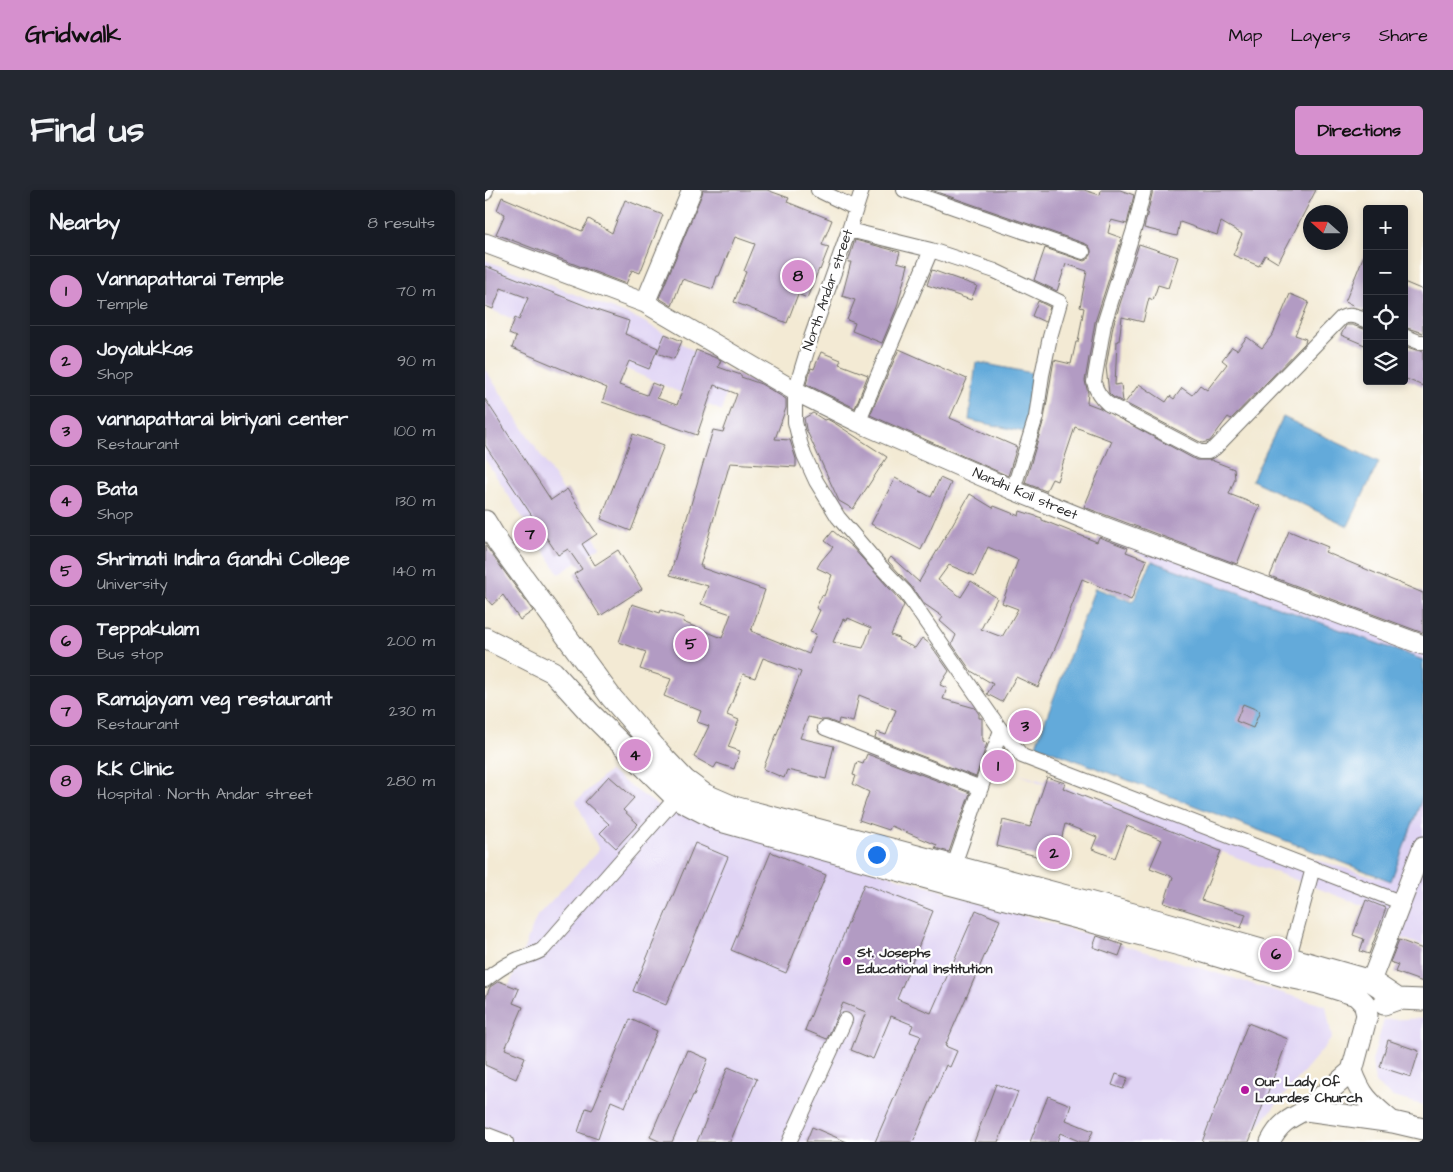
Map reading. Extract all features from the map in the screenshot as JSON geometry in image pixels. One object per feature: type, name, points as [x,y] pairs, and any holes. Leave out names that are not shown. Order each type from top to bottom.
[{"type":"main road","points":[[485,521],[499,544],[611,697],[685,780],[704,794],[734,807],[954,865],[1371,981],[1398,999]]},
{"type":"main road","points":[[485,638],[553,672],[590,713],[676,798],[720,821],[1187,947],[1284,976],[1318,982],[1356,995],[1364,1004],[1367,1015],[1352,1071],[1357,1086],[1365,1100],[1393,1122]]},
{"type":"main road","points":[[590,713],[611,697]]},
{"type":"main road","points":[[1367,1015],[1379,1005],[1398,999],[1423,1000]]},
{"type":"main road","points":[[1306,1110],[1352,1071]]},
{"type":"main road","points":[[1306,1110],[1393,1122],[1423,1129]]},
{"type":"street","points":[[645,303],[692,190]]},
{"type":"street","points":[[818,190],[855,208]]},
{"type":"street","name":"North Andar street","points":[[861,190],[795,391],[795,422],[804,455],[816,481],[838,517],[905,592],[1001,730],[1022,756],[1400,902]]},
{"type":"street","points":[[904,190],[1083,252]]},
{"type":"street","points":[[1144,190],[1136,223],[1104,324],[1094,382],[1101,399],[1108,404],[1200,452],[1210,451],[1341,318],[1351,315],[1363,320]]},
{"type":"street","points":[[849,230],[931,250],[995,271],[1061,302],[1050,337],[1036,417],[1013,490]]},
{"type":"street","name":"Nandhi Koil street","points":[[485,243],[645,303],[795,391],[858,422],[1013,490],[1094,523],[1423,645]]},
{"type":"street","points":[[858,422],[931,250]]},
{"type":"street","points":[[1408,338],[1423,342]]},
{"type":"street","points":[[825,728],[981,788]]},
{"type":"street","points":[[954,865],[1001,730]]},
{"type":"street","points":[[485,980],[499,969],[517,959],[543,949],[676,798]]},
{"type":"street","points":[[1371,981],[1423,846]]},
{"type":"street","points":[[1289,957],[1313,868]]},
{"type":"street","points":[[789,1142],[845,1020]]},
{"type":"street","points":[[1270,1142],[1285,1121],[1306,1110]]},
{"type":"street","points":[[485,1134],[506,1142]]},
{"type":"shaded area","points":[[485,260],[639,319],[731,372],[722,411],[485,307]]},
{"type":"shaded area","points":[[485,369],[600,547],[559,574],[485,459]]},
{"type":"shaded area","points":[[1111,519],[1423,638],[1423,660],[1152,561],[1104,537]]},
{"type":"shaded area","name":"St. Josephs Educational institution","points":[[609,771],[657,805],[1326,1006],[1332,1038],[1255,1130],[1249,1142],[485,1142],[485,1046],[537,916],[599,850],[576,801]]},
{"type":"shaded area","points":[[1018,774],[1390,881],[1423,796],[1423,946],[1375,928],[1380,912]]},
{"type":"shaded area","points":[[1423,1018],[1423,1105],[1393,1097],[1375,1083],[1372,1061],[1384,1020]]},
{"type":"water","points":[[976,362],[1037,374],[1029,433],[969,420]]},
{"type":"water","points":[[1283,417],[1379,462],[1348,526],[1252,480]]},
{"type":"water","points":[[1152,561],[1423,660],[1423,796],[1391,881],[1036,745],[1095,588],[1133,602]]},
{"type":"building","points":[[703,190],[767,190],[789,198],[787,202],[832,220],[822,245],[829,247],[820,270],[807,298],[798,294],[787,323],[734,302],[755,244],[735,237],[713,289],[682,279],[672,306],[659,298]]},
{"type":"building","points":[[931,190],[1084,190],[1100,195],[1101,190],[1120,190],[1134,195],[1127,224],[1111,220],[1108,233],[1122,238],[1095,322],[1085,381],[1088,393],[1087,403],[1100,408],[1196,460],[1211,460],[1234,469],[1235,479],[1229,494],[1260,506],[1237,564],[1084,507],[1112,441],[1075,427],[1057,481],[1052,479],[1046,491],[1025,483],[1044,419],[1054,360],[1071,364],[1076,342],[1078,342],[1084,308],[1080,307],[1087,271],[1066,264],[1057,291],[1034,280],[1045,248],[1084,261],[1091,255],[1091,250],[1086,244]]},
{"type":"building","points":[[1153,190],[1316,190],[1308,205],[1303,205],[1303,215],[1278,263],[1265,255],[1259,266],[1233,255],[1242,234],[1221,222],[1217,235],[1180,222],[1177,236],[1144,228]]},
{"type":"building","points":[[502,197],[582,231],[589,219],[612,233],[625,200],[663,215],[640,273],[632,270],[626,284],[496,234],[505,214],[497,210]]},
{"type":"building","points":[[855,240],[900,252],[897,262],[908,265],[897,307],[882,343],[852,331],[855,323],[847,320],[855,300],[842,296],[851,262],[848,262]]},
{"type":"building","points":[[1139,244],[1178,257],[1168,288],[1158,285],[1153,300],[1149,298],[1143,322],[1122,317],[1119,341],[1117,341],[1115,385],[1121,384],[1123,402],[1109,393],[1106,367],[1113,326]]},
{"type":"building","points":[[1363,257],[1363,310],[1352,307],[1353,305],[1345,302]]},
{"type":"building","points":[[485,266],[629,321],[625,334],[658,348],[649,369],[629,361],[619,385],[647,395],[652,383],[662,387],[657,398],[677,405],[696,350],[721,360],[718,367],[761,384],[786,399],[786,408],[775,439],[790,440],[796,459],[796,467],[730,463],[700,566],[765,590],[751,631],[809,654],[816,634],[810,632],[820,610],[816,608],[822,595],[824,596],[832,575],[817,568],[833,547],[825,541],[833,531],[852,547],[904,605],[891,635],[915,648],[922,638],[930,644],[949,671],[940,685],[947,688],[943,699],[975,708],[979,718],[982,718],[982,738],[987,743],[976,777],[875,738],[877,732],[886,735],[896,710],[859,695],[853,722],[839,719],[838,724],[828,720],[808,717],[800,738],[834,746],[826,779],[787,770],[784,778],[763,769],[801,672],[763,658],[755,678],[743,674],[727,715],[739,720],[728,747],[740,751],[734,769],[717,763],[714,768],[694,757],[709,726],[697,722],[701,711],[664,696],[671,679],[640,669],[646,652],[619,642],[632,604],[660,613],[661,610],[684,618],[683,622],[722,638],[731,614],[701,604],[708,586],[670,575],[713,430],[723,432],[737,394],[714,385],[697,435],[602,402],[607,388],[512,348],[516,337],[509,334],[515,318],[519,320],[528,298],[501,288],[493,309],[485,306]],"holes":[[[848,618],[871,628],[863,648],[833,642],[843,619],[847,621]]]},
{"type":"building","points":[[932,270],[977,286],[971,300],[927,285]]},
{"type":"building","points":[[1408,284],[1423,290],[1423,333],[1408,328]]},
{"type":"building","points":[[1290,294],[1309,302],[1295,335],[1306,339],[1305,343],[1231,419],[1228,417],[1210,441],[1202,443],[1125,403],[1139,384],[1166,402],[1170,396],[1174,399],[1182,388],[1192,395],[1200,385],[1207,390],[1227,364],[1222,360],[1232,347],[1237,350],[1247,337],[1262,348],[1273,334]]},
{"type":"building","points":[[1038,301],[1050,307],[1045,322],[1032,316]]},
{"type":"building","points":[[1346,325],[1363,329],[1363,344],[1341,335]]},
{"type":"building","points":[[665,334],[682,341],[674,359],[657,353]]},
{"type":"building","points":[[1408,347],[1423,351],[1423,386],[1408,380]]},
{"type":"building","points":[[899,349],[967,379],[950,418],[1017,447],[1008,476],[870,415]]},
{"type":"building","points":[[821,352],[841,360],[839,364],[868,375],[855,408],[806,384],[811,368],[814,369]]},
{"type":"building","points":[[485,399],[551,500],[567,489],[597,534],[582,544],[595,565],[618,550],[642,589],[600,616],[574,574],[582,569],[568,549],[558,555],[485,445]]},
{"type":"building","points":[[813,413],[824,420],[827,419],[836,424],[887,457],[853,509],[839,501],[806,429],[804,418]]},
{"type":"building","points":[[633,434],[664,445],[631,531],[601,519]]},
{"type":"building","points":[[895,478],[931,497],[940,478],[951,483],[921,550],[871,524]]},
{"type":"building","points":[[970,494],[993,508],[994,506],[1019,516],[1020,511],[1042,518],[1042,520],[1097,542],[1099,537],[1128,548],[1126,552],[1147,560],[1131,600],[1082,579],[1060,637],[1038,687],[1016,677],[1002,702],[987,694],[993,684],[971,671],[952,644],[956,635],[940,621],[943,617],[923,603],[911,586],[888,561],[891,557],[919,582]],"holes":[[[988,547],[1018,560],[1002,603],[1018,609],[1002,637],[981,629],[997,598],[971,581],[961,597],[938,580],[949,565],[975,576]]]},
{"type":"building","points":[[1289,531],[1328,547],[1325,552],[1423,593],[1423,633],[1270,576]]},
{"type":"building","points":[[485,545],[533,611],[520,620],[503,595],[492,605],[485,597]]},
{"type":"building","points":[[1243,704],[1260,711],[1253,728],[1236,721]]},
{"type":"building","points":[[1004,748],[1008,753],[1000,776],[995,774]]},
{"type":"building","points":[[867,754],[970,793],[949,852],[935,848],[937,845],[891,826],[889,830],[859,820],[869,792],[853,784],[856,776],[853,775],[857,762],[863,764]]},
{"type":"building","points":[[609,776],[634,798],[623,810],[638,824],[616,848],[600,833],[609,824],[585,802]]},
{"type":"building","points":[[1047,777],[1065,783],[1063,788],[1221,851],[1201,900],[1246,914],[1241,928],[1164,903],[1173,877],[1150,868],[1162,840],[1127,826],[1115,858],[1092,849],[1097,837],[1065,824],[1056,861],[997,846],[1003,820],[1030,827]]},
{"type":"building","points":[[695,843],[728,857],[666,1005],[633,991]]},
{"type":"building","points":[[771,852],[826,875],[786,973],[731,950]]},
{"type":"building","points":[[864,884],[933,911],[897,999],[931,1013],[976,910],[1000,920],[945,1046],[957,1051],[950,1067],[946,1065],[913,1142],[875,1142],[921,1036],[910,1032],[913,1025],[891,1016],[873,1059],[851,1050],[866,1012],[843,1003],[827,1039],[805,1030]]},
{"type":"building","points":[[1366,900],[1386,908],[1369,954],[1360,951],[1364,939],[1353,935]]},
{"type":"building","points":[[1097,936],[1123,945],[1119,956],[1093,947]]},
{"type":"building","points":[[1399,940],[1423,949],[1423,982],[1395,972],[1398,965],[1390,962]]},
{"type":"building","points":[[499,981],[519,989],[513,1003],[523,1007],[505,1049],[525,1057],[516,1079],[485,1065],[485,999],[490,987]]},
{"type":"building","points":[[630,1019],[657,1031],[625,1107],[611,1101],[598,1139],[578,1132],[586,1108],[592,1110]]},
{"type":"building","name":"Our Lady Of Lourdes Church","points":[[1248,1023],[1288,1039],[1249,1142],[1202,1142]]},
{"type":"building","points":[[1388,1040],[1419,1051],[1411,1077],[1380,1067]]},
{"type":"building","points":[[687,1050],[708,1059],[672,1142],[661,1142],[650,1137]]},
{"type":"building","points":[[728,1067],[757,1079],[730,1142],[697,1142]]},
{"type":"building","points":[[1116,1074],[1128,1078],[1123,1089],[1112,1085]]},
{"type":"building","points":[[996,1084],[1018,1092],[998,1142],[974,1142]]},
{"type":"building","points":[[1048,1096],[1071,1105],[1066,1120],[1093,1131],[1088,1142],[1081,1142],[1060,1133],[1057,1142],[1030,1142]]},
{"type":"building","points":[[812,1127],[847,1142],[806,1142]]},
{"type":"place","name":"K.K Clinic","points":[[798,276]]},
{"type":"place","name":"Ramajayam veg restaurant","points":[[530,534]]},
{"type":"place","name":"Shrimati Indira Gandhi College","points":[[691,644]]},
{"type":"place","name":"vannapattarai biriyani center","points":[[1025,726]]},
{"type":"place","name":"Bata","points":[[635,755]]},
{"type":"place","name":"Vannapattarai Temple","points":[[998,766]]},
{"type":"place","name":"Joyalukkas","points":[[1054,853]]},
{"type":"place","name":"Teppakulam","points":[[1276,954]]},
{"type":"place","name":"St. Josephs Educational institution","points":[[847,961]]},
{"type":"place","name":"Our Lady Of Lourdes Church","points":[[1245,1090]]}]
